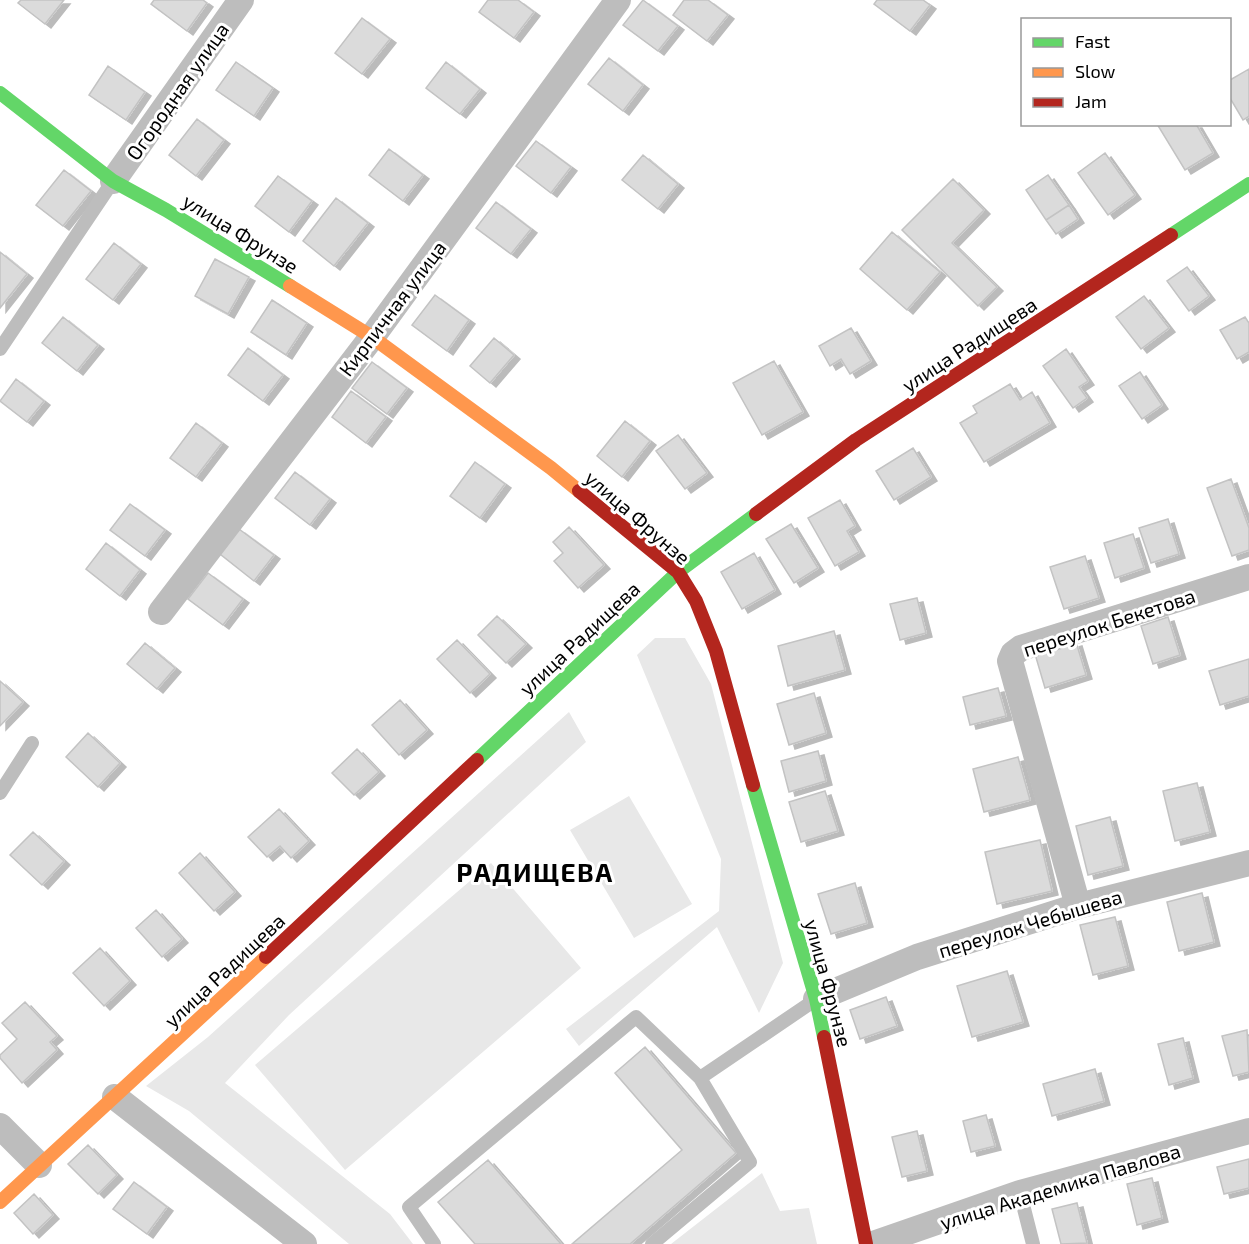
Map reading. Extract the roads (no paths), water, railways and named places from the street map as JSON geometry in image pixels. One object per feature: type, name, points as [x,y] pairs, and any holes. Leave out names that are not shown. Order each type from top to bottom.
[{"type":"main road","name":"улица Фрунзе","points":[[0,93],[113,181],[166,210],[372,337],[551,468],[678,572],[696,601],[716,651],[816,999],[867,1244]]},
{"type":"main road","name":"улица Радищева","points":[[0,1202],[678,572],[856,441],[1249,184]]},
{"type":"street","name":"Огородная улица","points":[[113,181],[241,0]]},
{"type":"street","name":"Кирпичная улица","points":[[161,612],[372,337],[618,0]]},
{"type":"street","name":"переулок Бекетова","points":[[1078,906],[1010,661],[1013,654],[1021,648],[1249,577]]},
{"type":"street","name":"переулок Чебышева","points":[[816,999],[917,957],[1078,906],[1249,863]]},
{"type":"street","points":[[115,1097],[303,1244]]},
{"type":"street","points":[[0,1126],[39,1165]]},
{"type":"street","name":"улица Академика Павлова","points":[[873,1244],[1020,1193],[1249,1131]]},
{"type":"lane","points":[[0,348],[113,181]]},
{"type":"lane","points":[[0,793],[32,743]]},
{"type":"lane","points":[[700,1078],[816,999]]},
{"type":"lane","points":[[434,1244],[409,1208],[636,1017],[700,1078],[750,1162],[652,1244]]},
{"type":"lane","points":[[1020,1193],[1034,1244]]},
{"type":"district","name":"РАДИЩЕВА","points":[[535,871]]}]
